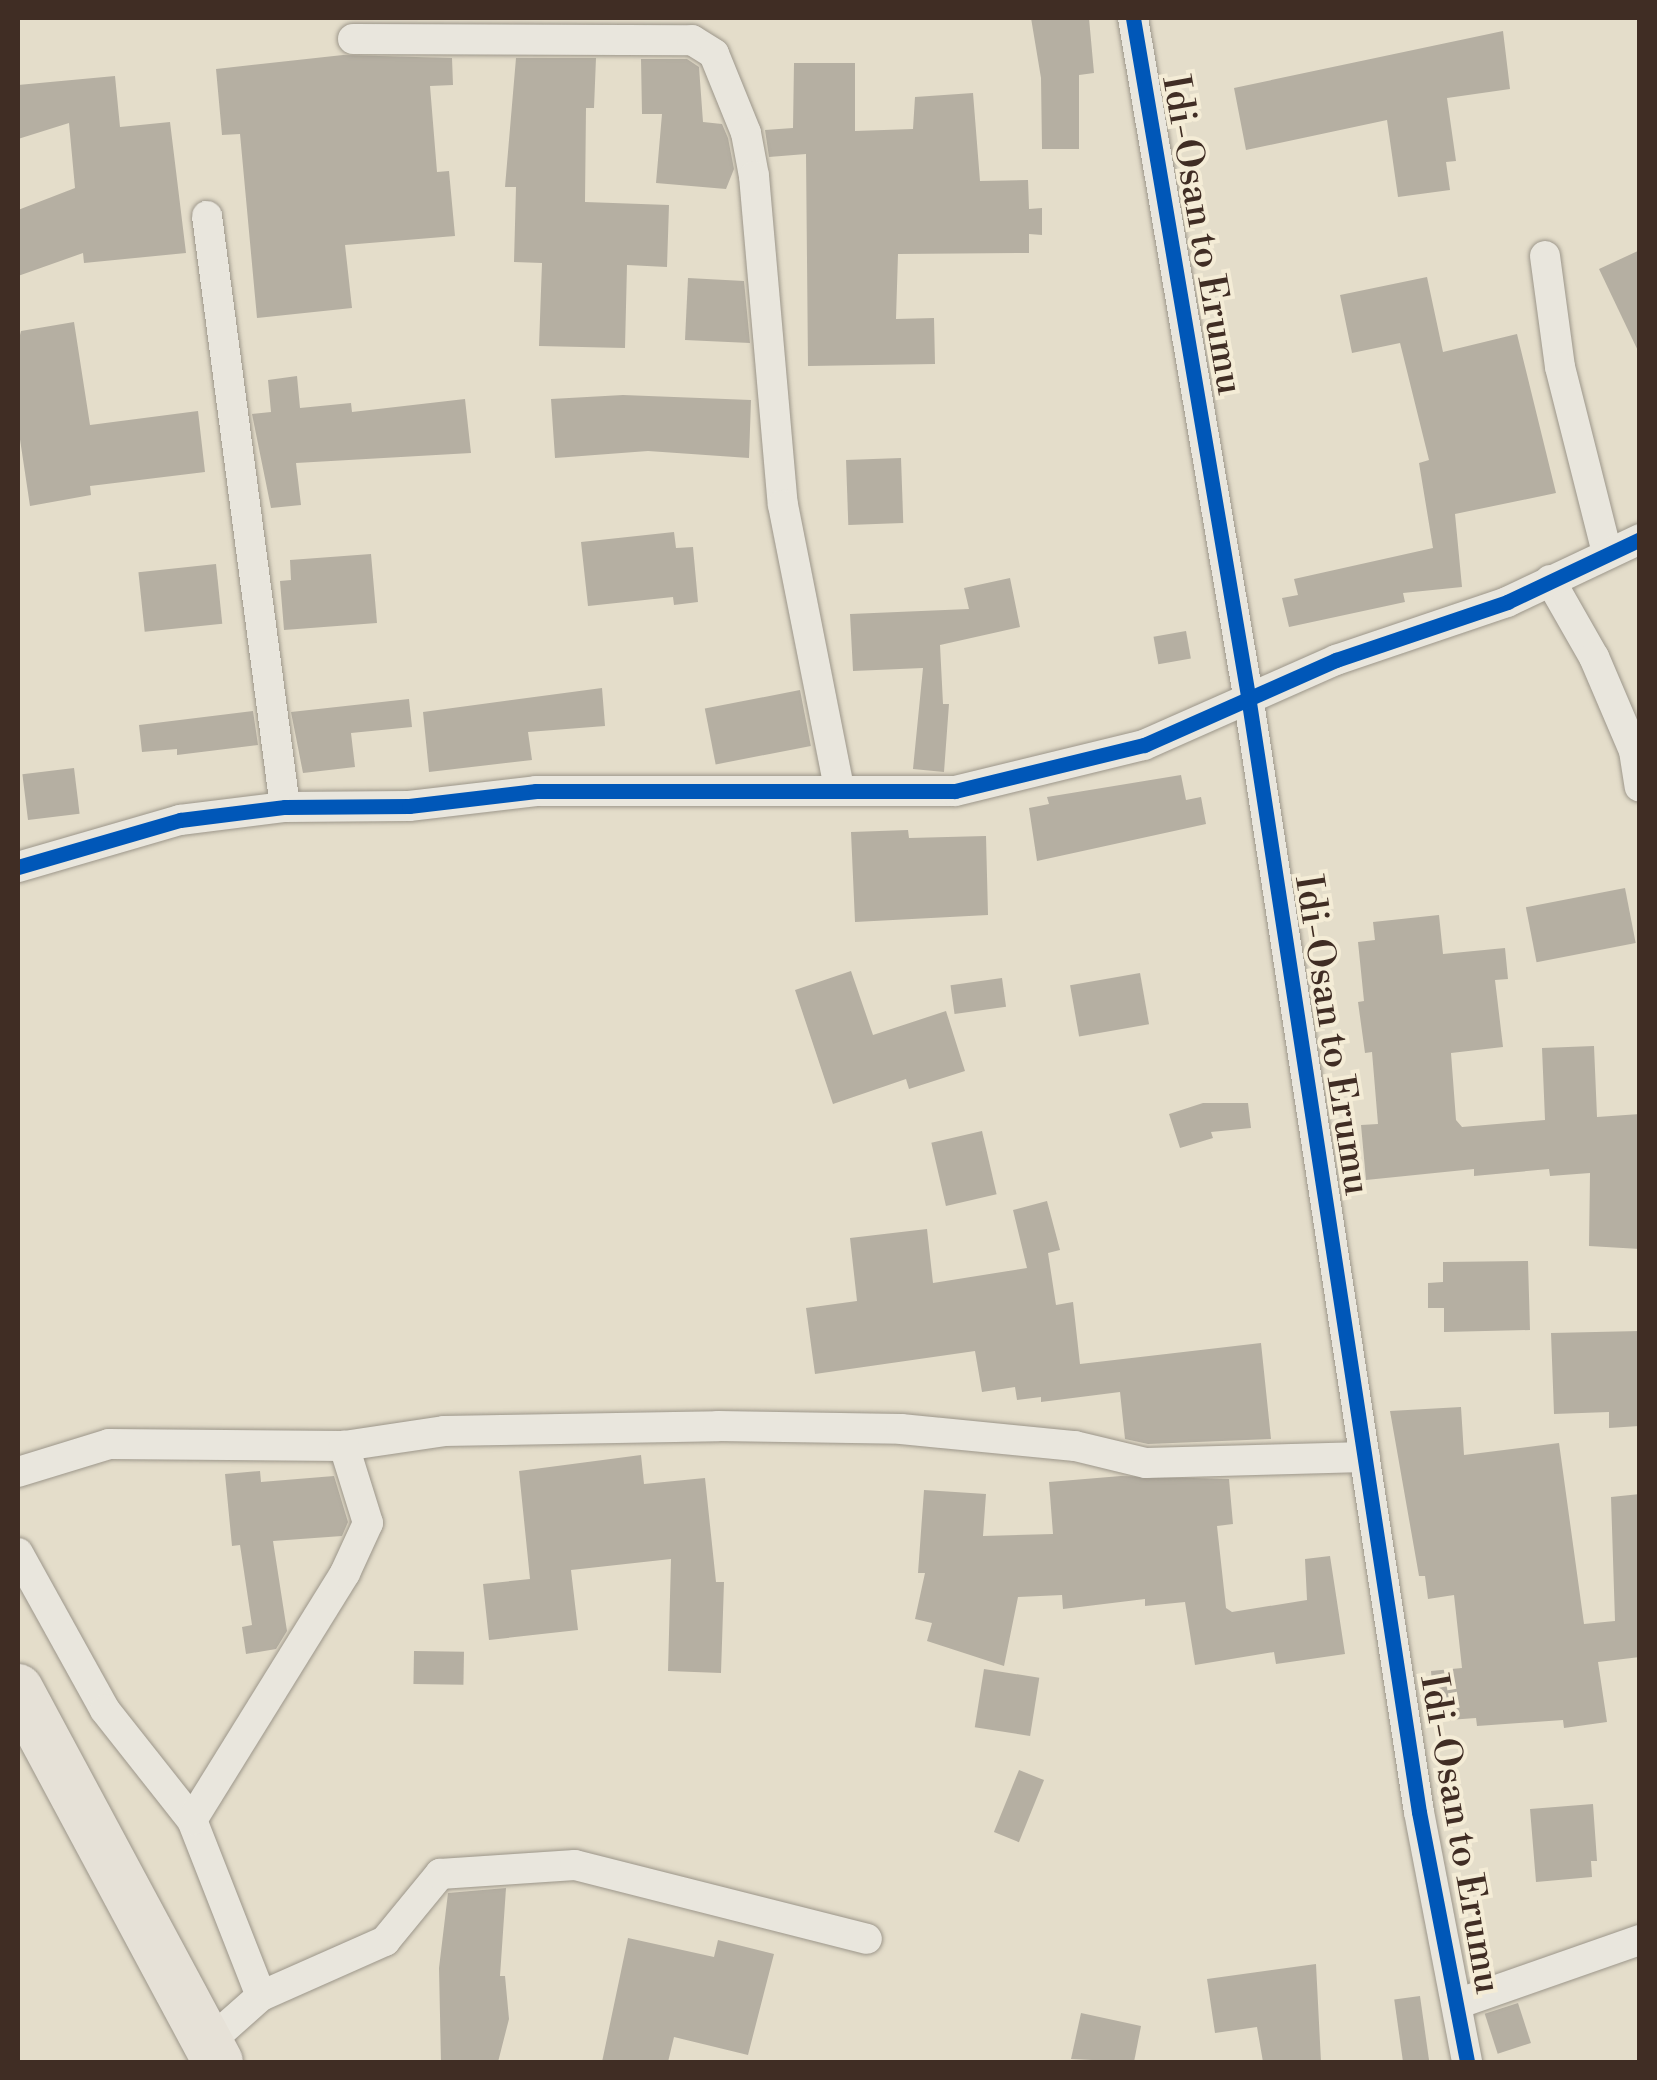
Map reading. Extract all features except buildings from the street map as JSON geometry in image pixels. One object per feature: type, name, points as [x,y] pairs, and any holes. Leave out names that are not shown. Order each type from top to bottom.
[{"type":"main road","points":[[18,1690],[213,2053]]},
{"type":"street","name":"Idi-Osan to Erumu","points":[[1132,18],[1248,696],[1364,1457],[1467,2062]]},
{"type":"street","points":[[352,39],[692,40],[714,54],[746,133],[754,176],[783,504],[839,789]]},
{"type":"street","points":[[207,216],[241,510],[285,807]]},
{"type":"street","points":[[1545,256],[1560,367],[1607,553]]},
{"type":"street","points":[[18,867],[180,820],[285,807],[408,806],[536,791],[955,791],[1144,745],[1248,696],[1508,602],[1640,539]]},
{"type":"street","points":[[1550,580],[1594,656],[1634,751],[1640,787]]},
{"type":"street","points":[[18,1472],[110,1444],[344,1446],[444,1432],[718,1426],[901,1428],[1076,1446],[1146,1463],[1364,1457]]},
{"type":"street","points":[[192,1820],[345,1573],[368,1524],[344,1446]]},
{"type":"street","points":[[18,1553],[105,1710],[192,1820],[261,1996]]},
{"type":"street","points":[[213,2053],[261,1996],[386,1942],[440,1874],[575,1865],[867,1940]]},
{"type":"street","points":[[1457,2004],[1640,1940]]},
{"type":"cycle path","points":[[1133,18],[1248,696],[1419,1812],[1467,2062]]},
{"type":"cycle path","points":[[18,867],[180,820],[285,807],[409,806],[536,791],[955,791],[1144,745],[1336,660],[1507,602],[1640,539]]}]
